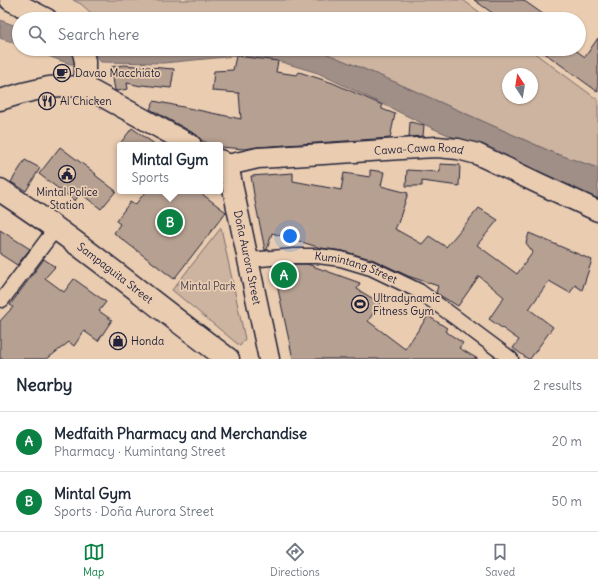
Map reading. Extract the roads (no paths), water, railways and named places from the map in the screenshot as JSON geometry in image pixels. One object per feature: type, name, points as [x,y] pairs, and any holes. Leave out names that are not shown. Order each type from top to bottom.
[{"type":"highway","name":"Sampaguita Street","points":[[0,190],[28,208],[102,262],[228,359]]},
{"type":"street","points":[[10,0],[33,12]]},
{"type":"street","points":[[84,56],[85,87]]},
{"type":"street","points":[[0,100],[49,87],[85,87],[186,142]]},
{"type":"street","name":"Cawa-Cawa Road","points":[[224,163],[258,158],[417,148],[437,147],[458,149],[477,154],[598,210]]},
{"type":"street","name":"Doña Aurora Street","points":[[224,163],[249,260],[269,359]]},
{"type":"street","points":[[2,300],[56,228]]},
{"type":"street","name":"Kumintang Street","points":[[249,260],[294,256],[318,256],[341,259],[372,268],[419,291],[511,359]]},
{"type":"place","name":"Davao Macchiato","points":[[62,73]]},
{"type":"place","name":"Al Chicken","points":[[47,101]]},
{"type":"place","name":"Mintal Police Station","points":[[67,174]]},
{"type":"place","name":"Mintal Gym","points":[[170,222]]},
{"type":"place","name":"Medfaith Pharmacy and Merchandise","points":[[284,275]]},
{"type":"place","name":"Ultradynamic Fitness Gym","points":[[360,304]]},
{"type":"place","name":"Honda","points":[[118,341]]},
{"type":"park label","name":"Mintal Park","points":[[208,286]]}]
